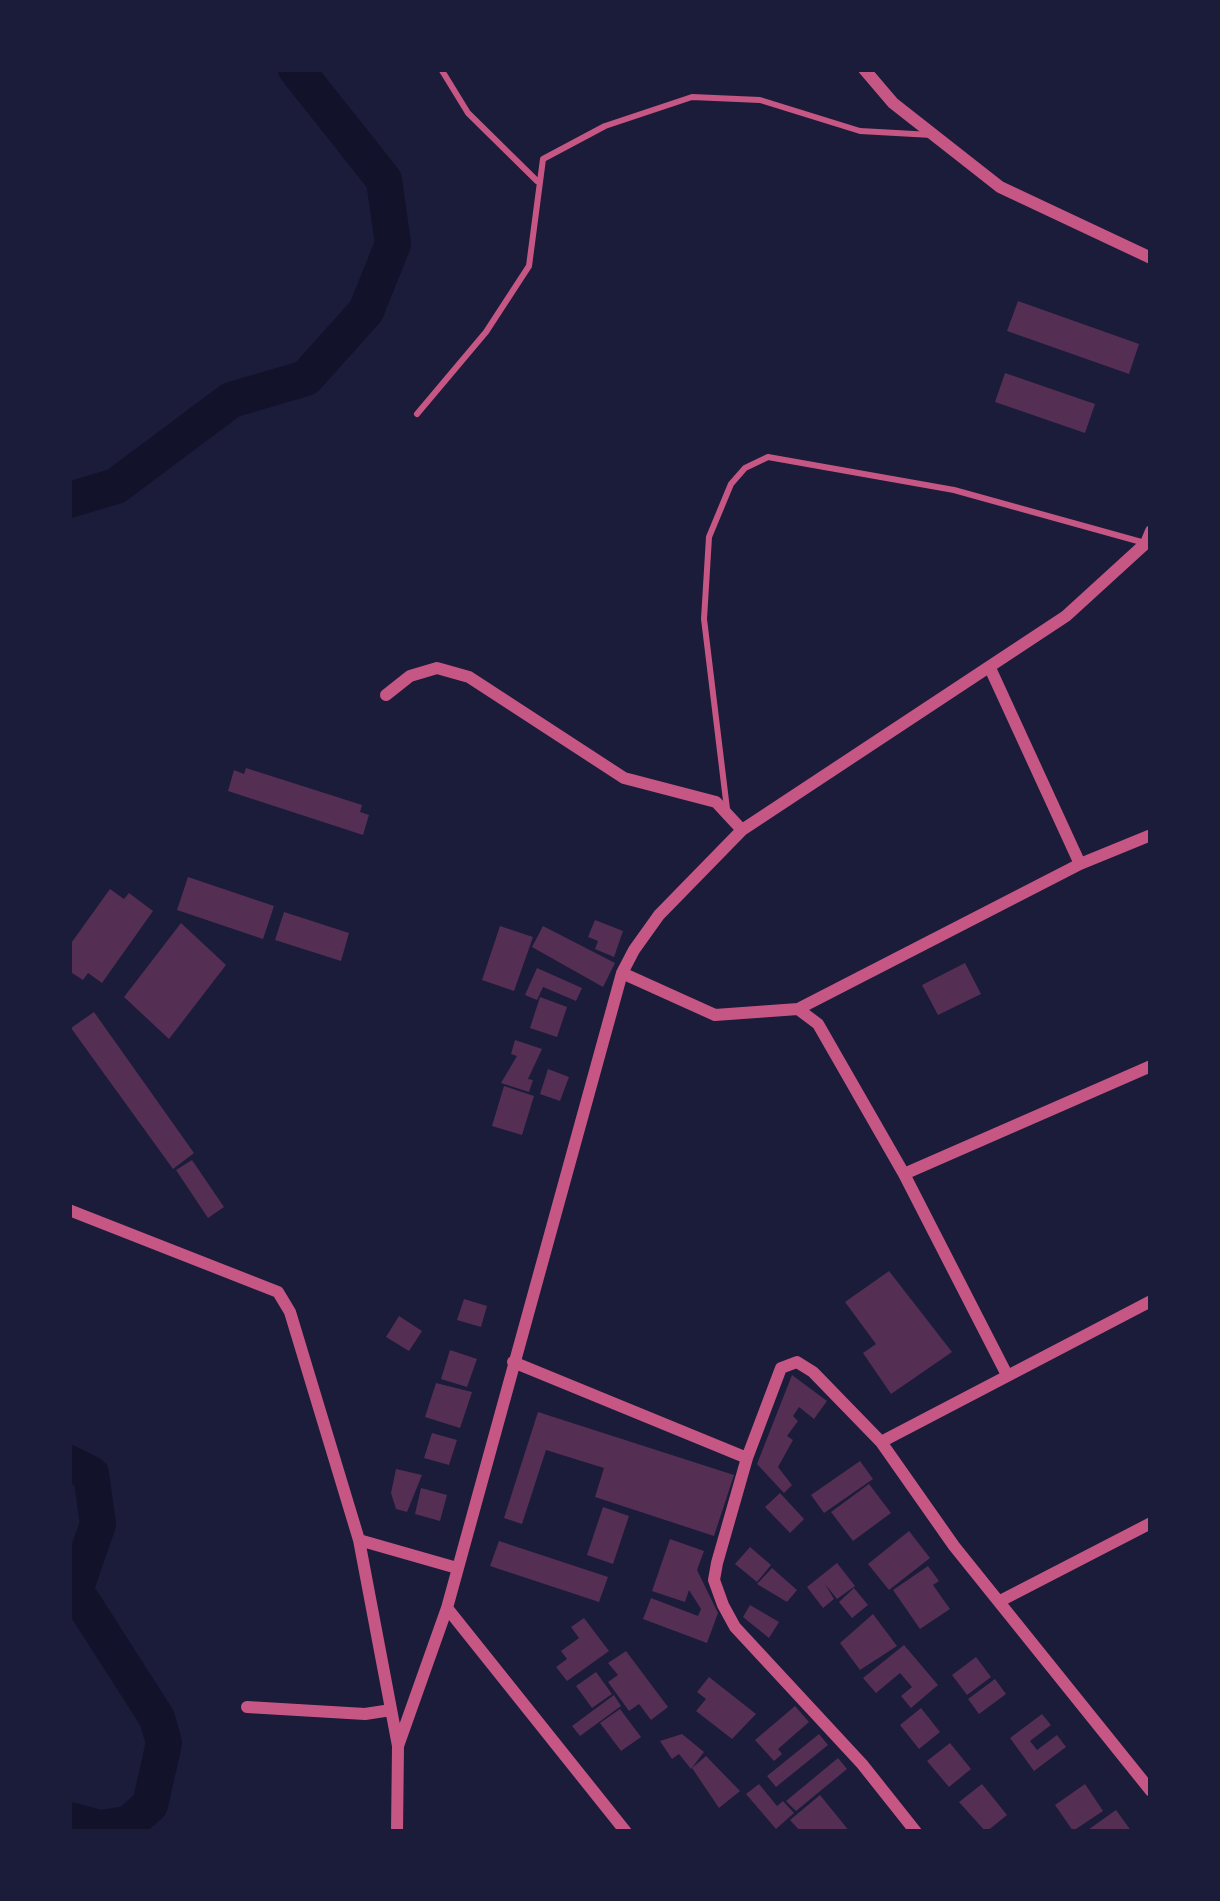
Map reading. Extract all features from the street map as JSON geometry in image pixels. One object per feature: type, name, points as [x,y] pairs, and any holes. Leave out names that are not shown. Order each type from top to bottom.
[{"type":"street","points":[[864,69],[893,104],[1000,187],[1151,258]]},
{"type":"street","points":[[398,1746],[448,1608],[622,973],[659,915],[742,830],[1066,616],[1150,540]]},
{"type":"street","points":[[386,695],[410,676],[437,668],[469,676],[624,778],[727,808],[742,830]]},
{"type":"street","points":[[991,668],[1080,865]]},
{"type":"street","points":[[622,973],[715,1016],[799,1009],[1080,865],[1151,835]]},
{"type":"street","points":[[799,1009],[818,1024],[840,1057],[1006,1373]]},
{"type":"street","points":[[904,1174],[1151,1066]]},
{"type":"street","points":[[69,1210],[278,1292],[290,1312],[359,1540],[398,1746],[397,1832]]},
{"type":"street","points":[[881,1442],[1151,1301]]},
{"type":"street","points":[[916,1832],[862,1764],[735,1627],[714,1580],[747,1458],[788,1362],[813,1372],[881,1442],[1151,1791]]},
{"type":"street","points":[[513,1363],[747,1458]]},
{"type":"street","points":[[1000,1601],[1151,1523]]},
{"type":"street","points":[[359,1540],[457,1568]]},
{"type":"street","points":[[448,1608],[626,1832]]},
{"type":"street","points":[[248,1707],[365,1714],[391,1710]]},
{"type":"lane","points":[[441,69],[468,112],[537,181]]},
{"type":"lane","points":[[417,414],[486,332],[529,266],[542,160],[584,137],[692,97],[760,100],[860,131],[935,136]]},
{"type":"lane","points":[[727,808],[704,619],[709,537],[731,484],[745,468],[768,457],[954,490],[1150,540]]},
{"type":"building","points":[[1018,301],[1139,344],[1129,374],[1007,331]]},
{"type":"building","points":[[1005,373],[1095,404],[1085,433],[995,402]]},
{"type":"building","points":[[246,768],[362,805],[360,812],[369,815],[363,835],[228,791],[234,770],[244,774]]},
{"type":"building","points":[[188,877],[274,906],[263,939],[177,910]]},
{"type":"building","points":[[110,889],[124,899],[129,893],[153,911],[102,983],[88,973],[83,980],[69,971],[69,946]]},
{"type":"building","points":[[284,912],[349,933],[341,961],[275,940]]},
{"type":"building","points":[[595,920],[623,931],[614,957],[595,949],[598,941],[588,937]]},
{"type":"building","points":[[181,923],[226,965],[169,1039],[124,997]]},
{"type":"building","points":[[500,926],[533,937],[514,991],[482,980]]},
{"type":"building","points":[[543,926],[615,963],[603,987],[532,947]]},
{"type":"building","points":[[965,963],[981,994],[938,1015],[922,985]]},
{"type":"building","points":[[537,968],[582,988],[576,1001],[543,987],[537,1000],[525,995]]},
{"type":"building","points":[[540,997],[567,1007],[557,1037],[530,1028]]},
{"type":"building","points":[[94,1012],[194,1153],[173,1169],[71,1028]]},
{"type":"building","points":[[515,1040],[542,1049],[528,1079],[533,1080],[529,1092],[501,1083],[517,1056],[511,1054]]},
{"type":"building","points":[[548,1069],[569,1077],[560,1101],[540,1094]]},
{"type":"building","points":[[504,1086],[534,1096],[522,1135],[492,1126]]},
{"type":"building","points":[[192,1160],[224,1207],[208,1218],[176,1170]]},
{"type":"building","points":[[889,1271],[952,1352],[891,1394],[863,1353],[876,1344],[845,1302]]},
{"type":"building","points":[[464,1299],[487,1306],[481,1327],[457,1320]]},
{"type":"building","points":[[399,1316],[422,1331],[409,1351],[386,1337]]},
{"type":"building","points":[[450,1350],[477,1359],[467,1387],[441,1379]]},
{"type":"building","points":[[792,1375],[827,1401],[814,1419],[799,1407],[793,1416],[798,1421],[787,1436],[793,1440],[778,1467],[792,1485],[784,1493],[757,1464]]},
{"type":"building","points":[[436,1383],[472,1392],[460,1428],[425,1417]]},
{"type":"building","points":[[538,1412],[734,1475],[714,1536],[595,1497],[604,1468],[546,1450],[522,1524],[504,1518]]},
{"type":"building","points":[[432,1433],[457,1440],[449,1465],[424,1458]]},
{"type":"building","points":[[860,1461],[873,1479],[824,1513],[811,1495]]},
{"type":"building","points":[[396,1469],[422,1475],[407,1512],[396,1509],[391,1493]]},
{"type":"building","points":[[869,1484],[891,1513],[853,1541],[831,1512]]},
{"type":"building","points":[[421,1488],[447,1495],[440,1521],[415,1514]]},
{"type":"building","points":[[780,1493],[804,1519],[790,1533],[765,1507]]},
{"type":"building","points":[[603,1507],[629,1516],[613,1564],[587,1555]]},
{"type":"building","points":[[909,1531],[930,1558],[889,1590],[868,1564]]},
{"type":"building","points":[[670,1539],[704,1551],[697,1570],[718,1613],[707,1643],[643,1619],[651,1598],[698,1616],[701,1609],[689,1590],[685,1602],[652,1591]]},
{"type":"building","points":[[499,1541],[608,1577],[599,1602],[490,1566]]},
{"type":"building","points":[[750,1547],[771,1565],[757,1582],[735,1564]]},
{"type":"building","points":[[837,1563],[855,1586],[837,1599],[825,1584],[834,1599],[823,1608],[807,1587]]},
{"type":"building","points":[[928,1566],[939,1581],[933,1585],[950,1609],[920,1629],[893,1590]]},
{"type":"building","points":[[772,1568],[797,1590],[787,1602],[757,1584]]},
{"type":"building","points":[[854,1588],[868,1605],[852,1618],[839,1602]]},
{"type":"building","points":[[750,1605],[779,1622],[769,1638],[743,1617]]},
{"type":"building","points":[[873,1614],[897,1646],[860,1670],[840,1643]]},
{"type":"building","points":[[584,1618],[609,1651],[567,1681],[556,1667],[567,1659],[561,1651],[579,1638],[571,1627]]},
{"type":"building","points":[[904,1645],[938,1685],[911,1708],[901,1696],[912,1687],[900,1673],[876,1693],[863,1678]]},
{"type":"building","points":[[626,1651],[668,1707],[651,1720],[639,1704],[629,1711],[608,1682],[618,1675],[608,1663]]},
{"type":"building","points":[[976,1657],[991,1677],[967,1695],[952,1675]]},
{"type":"building","points":[[596,1672],[612,1694],[592,1708],[576,1686]]},
{"type":"building","points":[[709,1677],[756,1714],[732,1739],[696,1711],[706,1699],[697,1692]]},
{"type":"building","points":[[995,1679],[1006,1694],[979,1714],[968,1699]]},
{"type":"building","points":[[614,1695],[621,1706],[580,1736],[572,1726]]},
{"type":"building","points":[[795,1706],[809,1722],[778,1749],[782,1754],[774,1761],[755,1740]]},
{"type":"building","points":[[921,1708],[940,1732],[919,1749],[900,1725]]},
{"type":"building","points":[[620,1709],[641,1737],[621,1751],[600,1723]]},
{"type":"building","points":[[1042,1714],[1051,1725],[1030,1741],[1037,1750],[1057,1735],[1066,1747],[1034,1771],[1010,1738]]},
{"type":"building","points":[[682,1734],[704,1752],[691,1769],[679,1754],[672,1759],[660,1741]]},
{"type":"building","points":[[819,1734],[828,1745],[776,1787],[767,1776]]},
{"type":"building","points":[[950,1743],[971,1769],[949,1787],[927,1761]]},
{"type":"building","points":[[706,1756],[740,1791],[719,1808],[692,1768]]},
{"type":"building","points":[[838,1758],[847,1769],[796,1811],[786,1801]]},
{"type":"building","points":[[759,1784],[777,1806],[783,1801],[794,1813],[776,1829],[746,1794]]},
{"type":"building","points":[[982,1784],[1007,1815],[986,1832],[959,1802]]},
{"type":"building","points":[[1085,1784],[1103,1811],[1073,1831],[1055,1805]]},
{"type":"building","points":[[820,1795],[850,1832],[801,1832],[790,1820]]},
{"type":"building","points":[[1116,1810],[1132,1832],[1085,1832]]},
{"type":"waterway","points":[[69,500],[116,486],[231,400],[306,378],[366,311],[393,244],[384,180],[296,69]]},
{"type":"waterway","points":[[69,1463],[91,1474],[98,1524],[75,1590],[157,1718],[164,1743],[150,1805],[128,1824],[99,1828],[69,1820]]}]
